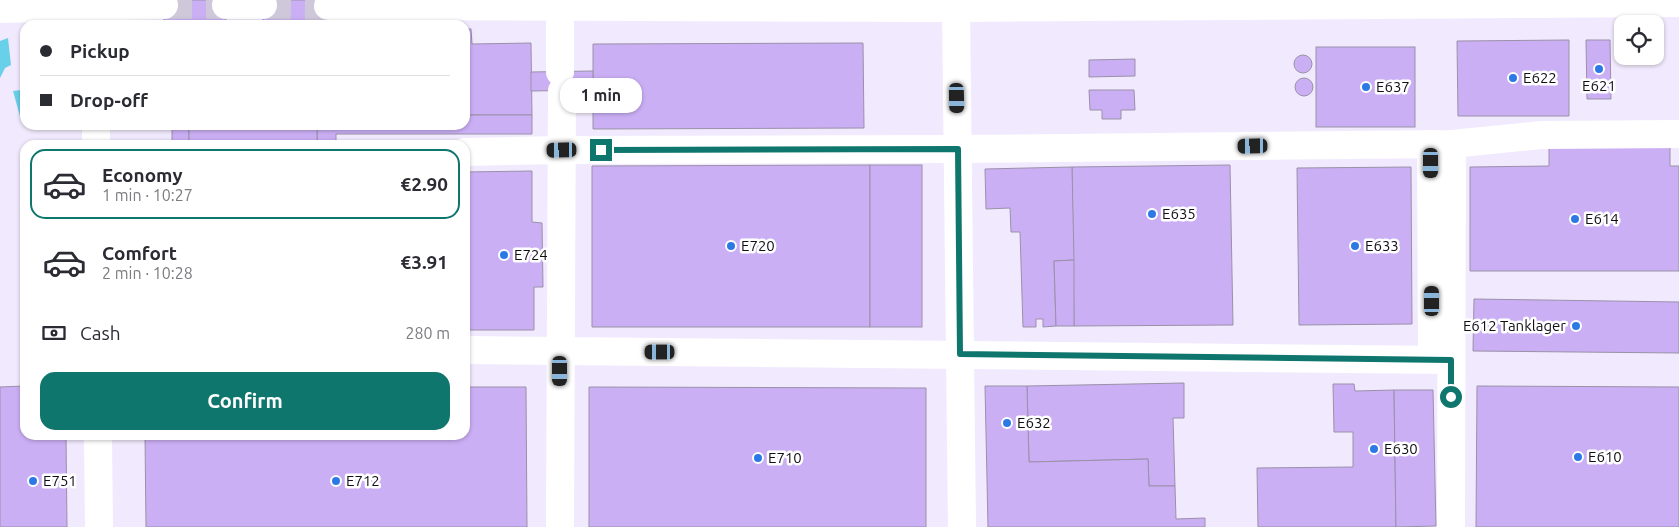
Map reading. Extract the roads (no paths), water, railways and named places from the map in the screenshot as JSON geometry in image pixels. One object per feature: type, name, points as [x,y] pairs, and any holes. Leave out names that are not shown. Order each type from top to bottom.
[{"type":"street","points":[[328,6],[560,4],[956,8],[1605,2],[1679,3]]},
{"type":"street","points":[[226,4],[263,5]]},
{"type":"street","points":[[560,4],[562,150],[560,527]]},
{"type":"street","points":[[0,9],[95,11],[164,5]]},
{"type":"street","points":[[956,8],[962,527]]},
{"type":"street","points":[[470,152],[1441,144],[1541,135],[1679,134]]},
{"type":"street","points":[[1441,144],[1442,360],[1451,527]]},
{"type":"street","points":[[470,350],[1442,360]]},
{"type":"street","points":[[98,440],[99,527]]},
{"type":"water","points":[[8,38],[11,65],[5,68],[0,78],[0,41]]},
{"type":"water","points":[[20,90],[20,116],[13,91]]},
{"type":"tunnel","points":[[164,5],[226,5]]},
{"type":"tunnel","points":[[263,5],[328,6]]},
{"type":"place","name":"E621","points":[[1599,69]]},
{"type":"place","name":"E622","points":[[1513,78]]},
{"type":"place","name":"E637","points":[[1366,87]]},
{"type":"place","name":"E635","points":[[1152,214]]},
{"type":"place","name":"E614","points":[[1575,219]]},
{"type":"place","name":"E720","points":[[731,246]]},
{"type":"place","name":"E633","points":[[1355,246]]},
{"type":"place","name":"E724","points":[[504,255]]},
{"type":"place","name":"E612 Tanklager","points":[[1576,326]]},
{"type":"place","name":"E632","points":[[1007,423]]},
{"type":"place","name":"E630","points":[[1374,449]]},
{"type":"place","name":"E610","points":[[1578,457]]},
{"type":"place","name":"E710","points":[[758,458]]},
{"type":"place","name":"E751","points":[[33,481]]},
{"type":"place","name":"E712","points":[[336,481]]}]
